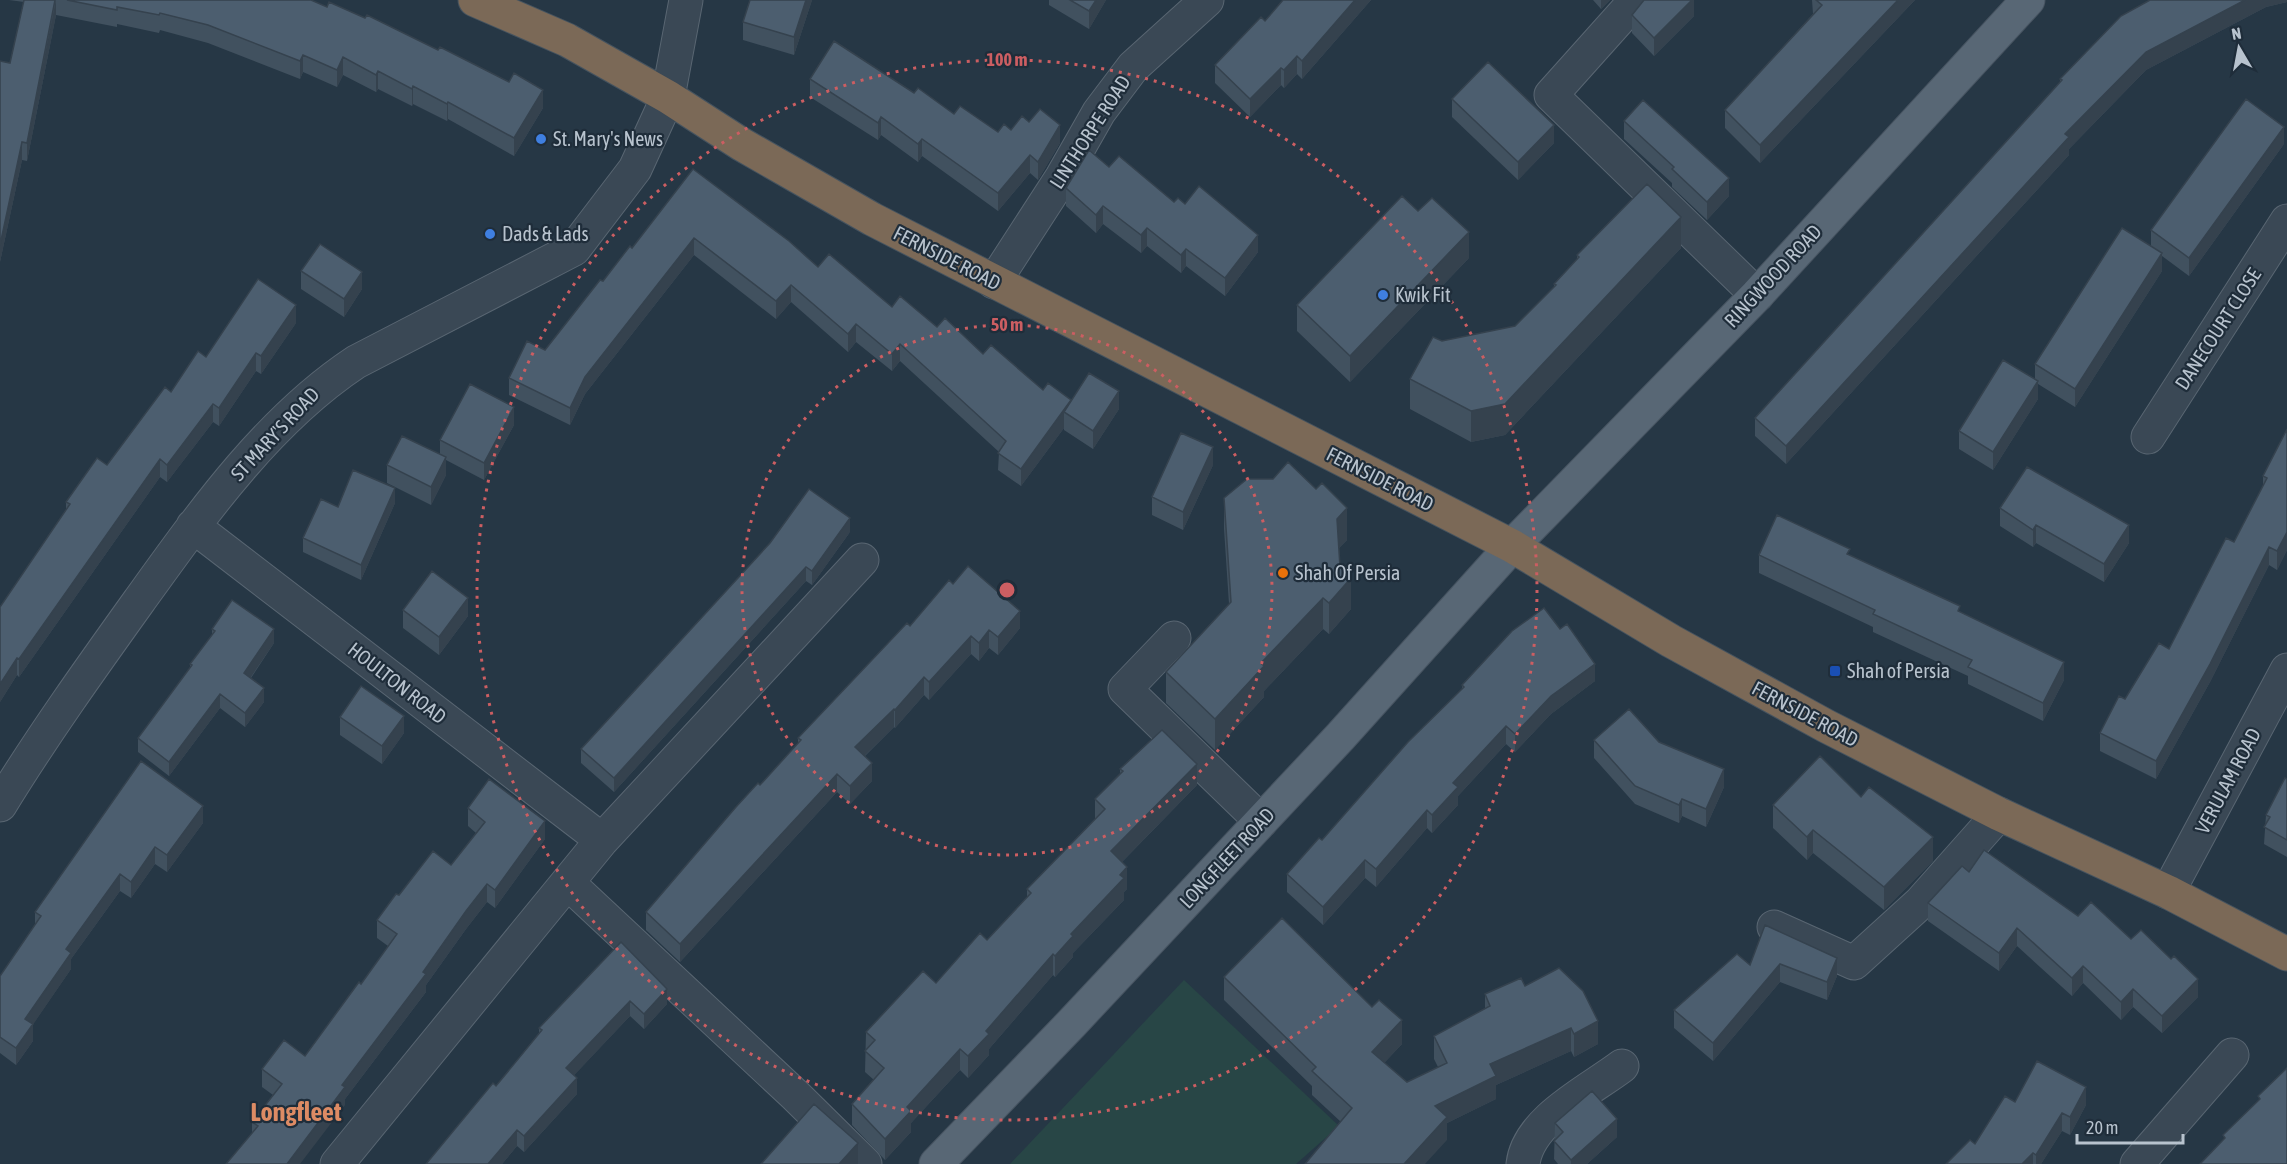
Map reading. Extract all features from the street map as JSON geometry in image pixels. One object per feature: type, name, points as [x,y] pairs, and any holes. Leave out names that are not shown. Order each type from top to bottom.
[{"type":"highway","name":"FERNSIDE ROAD","points":[[475,0],[567,40],[668,97],[741,144],[862,213],[1512,546],[1671,641],[1795,709],[1999,814],[2168,892],[2287,954]]},
{"type":"main road","name":"RINGWOOD ROAD","points":[[1512,546],[1757,295],[2028,0]]},
{"type":"main road","name":"LONGFLEET ROAD","points":[[936,1164],[1261,821],[1512,546]]},
{"type":"street","name":"ST MARY'S ROAD","points":[[0,805],[48,728],[193,526],[291,415],[323,384],[356,362],[574,249],[635,169],[668,97],[686,0]]},
{"type":"street","name":"LINTHORPE ROAD","points":[[994,282],[1112,94],[1133,67],[1207,0]]},
{"type":"street","points":[[1636,0],[1585,54],[1551,95],[1757,295]]},
{"type":"street","name":"DANECOURT CLOSE","points":[[2148,437],[2287,221]]},
{"type":"street","name":"HOULTON ROAD","points":[[193,526],[602,840]]},
{"type":"street","points":[[336,1164],[602,840],[862,561]]},
{"type":"street","points":[[1174,638],[1125,689],[1261,821]]},
{"type":"street","name":"VERULAM ROAD","points":[[2168,892],[2287,670]]},
{"type":"street","points":[[1774,927],[1854,963],[1920,903],[1999,814]]},
{"type":"street","points":[[568,884],[788,1088],[865,1164]]},
{"type":"street","points":[[2137,1164],[2232,1055]]},
{"type":"street","points":[[1523,1164],[1524,1156],[1538,1128],[1622,1066]]},
{"type":"green space","points":[[1184,980],[1339,1126],[1296,1164],[1010,1164]]},
{"type":"building","points":[[24,0],[55,0],[27,143],[22,142],[0,245],[0,61],[10,63]]},
{"type":"building","points":[[67,0],[311,0],[327,7],[329,2],[365,18],[367,15],[438,50],[440,47],[509,82],[514,73],[543,90],[514,138],[448,102],[447,104],[413,86],[412,89],[378,71],[376,75],[343,57],[337,70],[303,55],[300,61],[208,25],[160,13],[159,15],[117,7],[117,10]]},
{"type":"building","points":[[750,0],[806,0],[794,37],[743,22]]},
{"type":"building","points":[[1070,0],[1096,0],[1089,11]]},
{"type":"building","points":[[1283,0],[1355,0],[1302,61],[1297,56],[1284,70],[1281,68],[1250,99],[1215,65],[1261,17],[1265,21]]},
{"type":"building","points":[[1644,0],[1692,0],[1654,38],[1632,15]]},
{"type":"building","points":[[1816,0],[1898,0],[1760,145],[1725,110],[1822,5]]},
{"type":"building","points":[[2150,0],[2245,0],[2146,52],[2065,134],[2069,137],[1786,446],[1755,418],[2062,80],[2060,79],[2121,16]]},
{"type":"building","points":[[834,41],[914,93],[918,88],[954,114],[960,106],[998,132],[1004,124],[1011,130],[1022,116],[1029,122],[1040,109],[1060,125],[1038,162],[1030,155],[998,193],[922,139],[918,144],[881,117],[878,123],[810,79]]},
{"type":"building","points":[[1488,62],[1554,125],[1518,162],[1452,99]]},
{"type":"building","points":[[2246,99],[2284,127],[2189,258],[2151,230]]},
{"type":"building","points":[[1643,100],[1729,178],[1707,202],[1672,169],[1674,167],[1624,121]]},
{"type":"building","points":[[1089,150],[1109,167],[1119,156],[1174,202],[1178,198],[1185,204],[1199,186],[1258,235],[1225,278],[1186,249],[1181,255],[1147,228],[1141,235],[1103,206],[1096,215],[1066,188]]},
{"type":"building","points":[[693,169],[789,241],[818,267],[829,254],[892,307],[900,296],[937,327],[945,318],[983,354],[991,345],[1043,390],[1048,383],[1071,400],[1021,469],[998,453],[1006,441],[900,344],[892,354],[856,324],[848,334],[791,285],[776,301],[694,238],[585,377],[570,408],[509,378],[527,341],[545,350],[600,280],[603,281],[630,246],[632,248]]},
{"type":"building","points":[[1647,184],[1681,217],[1505,404],[1471,411],[1410,379],[1433,337],[1442,341],[1515,326],[1556,285],[1554,284],[1579,257],[1577,255]]},
{"type":"building","name":"Kwik Fit","points":[[1402,196],[1418,211],[1432,198],[1469,232],[1350,356],[1297,305]]},
{"type":"building","points":[[2122,228],[2162,253],[2075,389],[2035,364]]},
{"type":"building","points":[[320,244],[362,272],[344,299],[301,271]]},
{"type":"building","points":[[258,279],[296,305],[261,356],[256,353],[219,408],[213,404],[167,465],[160,459],[0,684],[0,607],[70,504],[66,502],[97,458],[107,465],[165,387],[171,392],[198,351],[206,357]]},
{"type":"building","points":[[2003,360],[2038,381],[1993,452],[1959,431]]},
{"type":"building","points":[[1089,373],[1119,391],[1093,431],[1064,412]]},
{"type":"building","points":[[470,384],[514,407],[484,463],[440,440]]},
{"type":"building","points":[[2287,429],[2287,532],[2277,551],[2269,547],[2210,664],[2156,761],[2100,733],[2119,696],[2125,699],[2159,643],[2169,649],[2226,538],[2234,542],[2267,478],[2263,476]]},
{"type":"building","points":[[1181,433],[1213,447],[1183,512],[1152,497]]},
{"type":"building","points":[[402,436],[446,457],[431,487],[387,465]]},
{"type":"building","points":[[1288,462],[1316,489],[1322,483],[1347,508],[1337,519],[1340,567],[1351,578],[1329,603],[1323,598],[1261,663],[1264,666],[1215,719],[1166,672],[1231,602],[1224,498],[1247,479],[1273,479]]},
{"type":"building","points":[[2027,467],[2129,525],[2104,564],[2036,525],[2033,530],[2000,508]]},
{"type":"building","points":[[353,470],[395,488],[361,565],[303,538],[321,499],[338,507]]},
{"type":"building","points":[[809,489],[850,518],[812,571],[806,567],[614,778],[581,749],[770,543]]},
{"type":"building","points":[[1777,515],[1850,549],[1847,554],[1960,606],[1958,611],[2064,662],[2043,703],[1968,667],[1972,660],[1873,614],[1875,610],[1759,555]]},
{"type":"building","points":[[968,566],[1020,611],[998,637],[989,630],[979,643],[971,636],[929,682],[924,677],[895,710],[855,747],[872,763],[850,786],[837,774],[680,944],[646,912],[736,807],[758,783],[760,785],[801,740],[798,738],[907,623],[910,626],[949,580],[953,584]]},
{"type":"building","points":[[432,571],[468,598],[439,637],[403,610]]},
{"type":"building","points":[[232,600],[274,629],[244,673],[264,688],[245,713],[220,694],[169,762],[138,738],[192,665],[190,664],[215,631],[212,629]]},
{"type":"building","points":[[1544,608],[1560,629],[1567,624],[1595,664],[1551,696],[1515,734],[1506,726],[1453,783],[1458,787],[1432,815],[1427,810],[1376,869],[1365,860],[1323,907],[1287,874],[1319,838],[1322,840],[1408,742],[1464,687],[1462,685],[1512,631]]},
{"type":"building","points":[[361,686],[404,716],[382,746],[340,717]]},
{"type":"building","points":[[1629,709],[1659,742],[1724,769],[1706,809],[1682,799],[1679,805],[1635,786],[1594,740]]},
{"type":"building","points":[[1162,730],[1197,764],[1111,851],[1127,867],[1120,875],[1124,878],[1071,934],[1073,936],[1055,956],[1053,954],[986,1031],[989,1034],[968,1056],[960,1049],[907,1107],[911,1111],[885,1139],[852,1104],[884,1068],[865,1051],[875,1040],[866,1032],[923,971],[936,983],[980,933],[987,940],[1031,893],[1027,889],[1105,809],[1095,799],[1123,771],[1120,769]]},
{"type":"building","points":[[1820,756],[1861,797],[1869,787],[1933,837],[1884,887],[1813,830],[1807,837],[1773,805]]},
{"type":"building","points":[[141,761],[203,806],[167,855],[155,847],[131,882],[120,874],[66,949],[71,953],[25,1019],[33,1024],[16,1048],[0,1037],[0,976],[41,916],[35,912]]},
{"type":"building","points":[[2285,778],[2287,779],[2287,840],[2264,827],[2270,817],[2266,815]]},
{"type":"building","points":[[489,779],[545,821],[495,890],[487,884],[466,911],[423,972],[426,974],[342,1085],[345,1087],[287,1164],[226,1164],[258,1126],[252,1122],[282,1084],[262,1069],[284,1040],[305,1056],[397,934],[377,920],[396,894],[399,895],[433,851],[451,865],[485,822],[468,808]]},
{"type":"building","points":[[1984,850],[2078,916],[2091,902],[2131,939],[2141,930],[2171,959],[2174,956],[2198,979],[2162,1016],[2133,989],[2121,1002],[2083,966],[2072,978],[2017,928],[1999,953],[1928,903],[1962,866],[1969,872]]},
{"type":"building","points":[[1282,918],[1372,1007],[1379,1000],[1402,1020],[1372,1052],[1407,1082],[1447,1063],[1434,1036],[1490,1006],[1485,994],[1521,978],[1525,986],[1559,968],[1583,991],[1598,1021],[1574,1034],[1571,1028],[1490,1064],[1496,1076],[1435,1106],[1447,1117],[1404,1164],[1305,1164],[1352,1108],[1312,1071],[1316,1067],[1224,977]]},
{"type":"building","points":[[1765,925],[1837,958],[1827,982],[1780,964],[1713,1043],[1674,1010],[1737,954],[1750,965]]},
{"type":"building","points":[[621,942],[667,989],[644,1014],[630,1001],[566,1068],[577,1078],[524,1136],[517,1130],[488,1164],[426,1164],[493,1083],[496,1086],[542,1030],[539,1028]]},
{"type":"building","points":[[2037,1061],[2086,1087],[2070,1117],[2062,1113],[2036,1155],[2033,1153],[2022,1164],[1946,1164],[1970,1140],[1975,1144],[2005,1096],[2015,1102]]},
{"type":"building","points":[[2287,1068],[2287,1164],[2200,1164],[2225,1138],[2223,1135],[2260,1099],[2258,1096]]},
{"type":"building","points":[[1592,1091],[1617,1119],[1571,1160],[1554,1141],[1563,1132],[1555,1123]]},
{"type":"building","points":[[814,1104],[858,1143],[839,1164],[761,1164]]},
{"type":"place","name":"St. Mary's News","points":[[541,139]]},
{"type":"place","name":"Dads & Lads","points":[[490,234]]},
{"type":"place","name":"Kwik Fit","points":[[1383,295]]},
{"type":"place","name":"Shah Of Persia","points":[[1283,573]]},
{"type":"place","name":"Shah of Persia","points":[[1835,671]]},
{"type":"district","name":"Longfleet","points":[[296,1112]]}]
